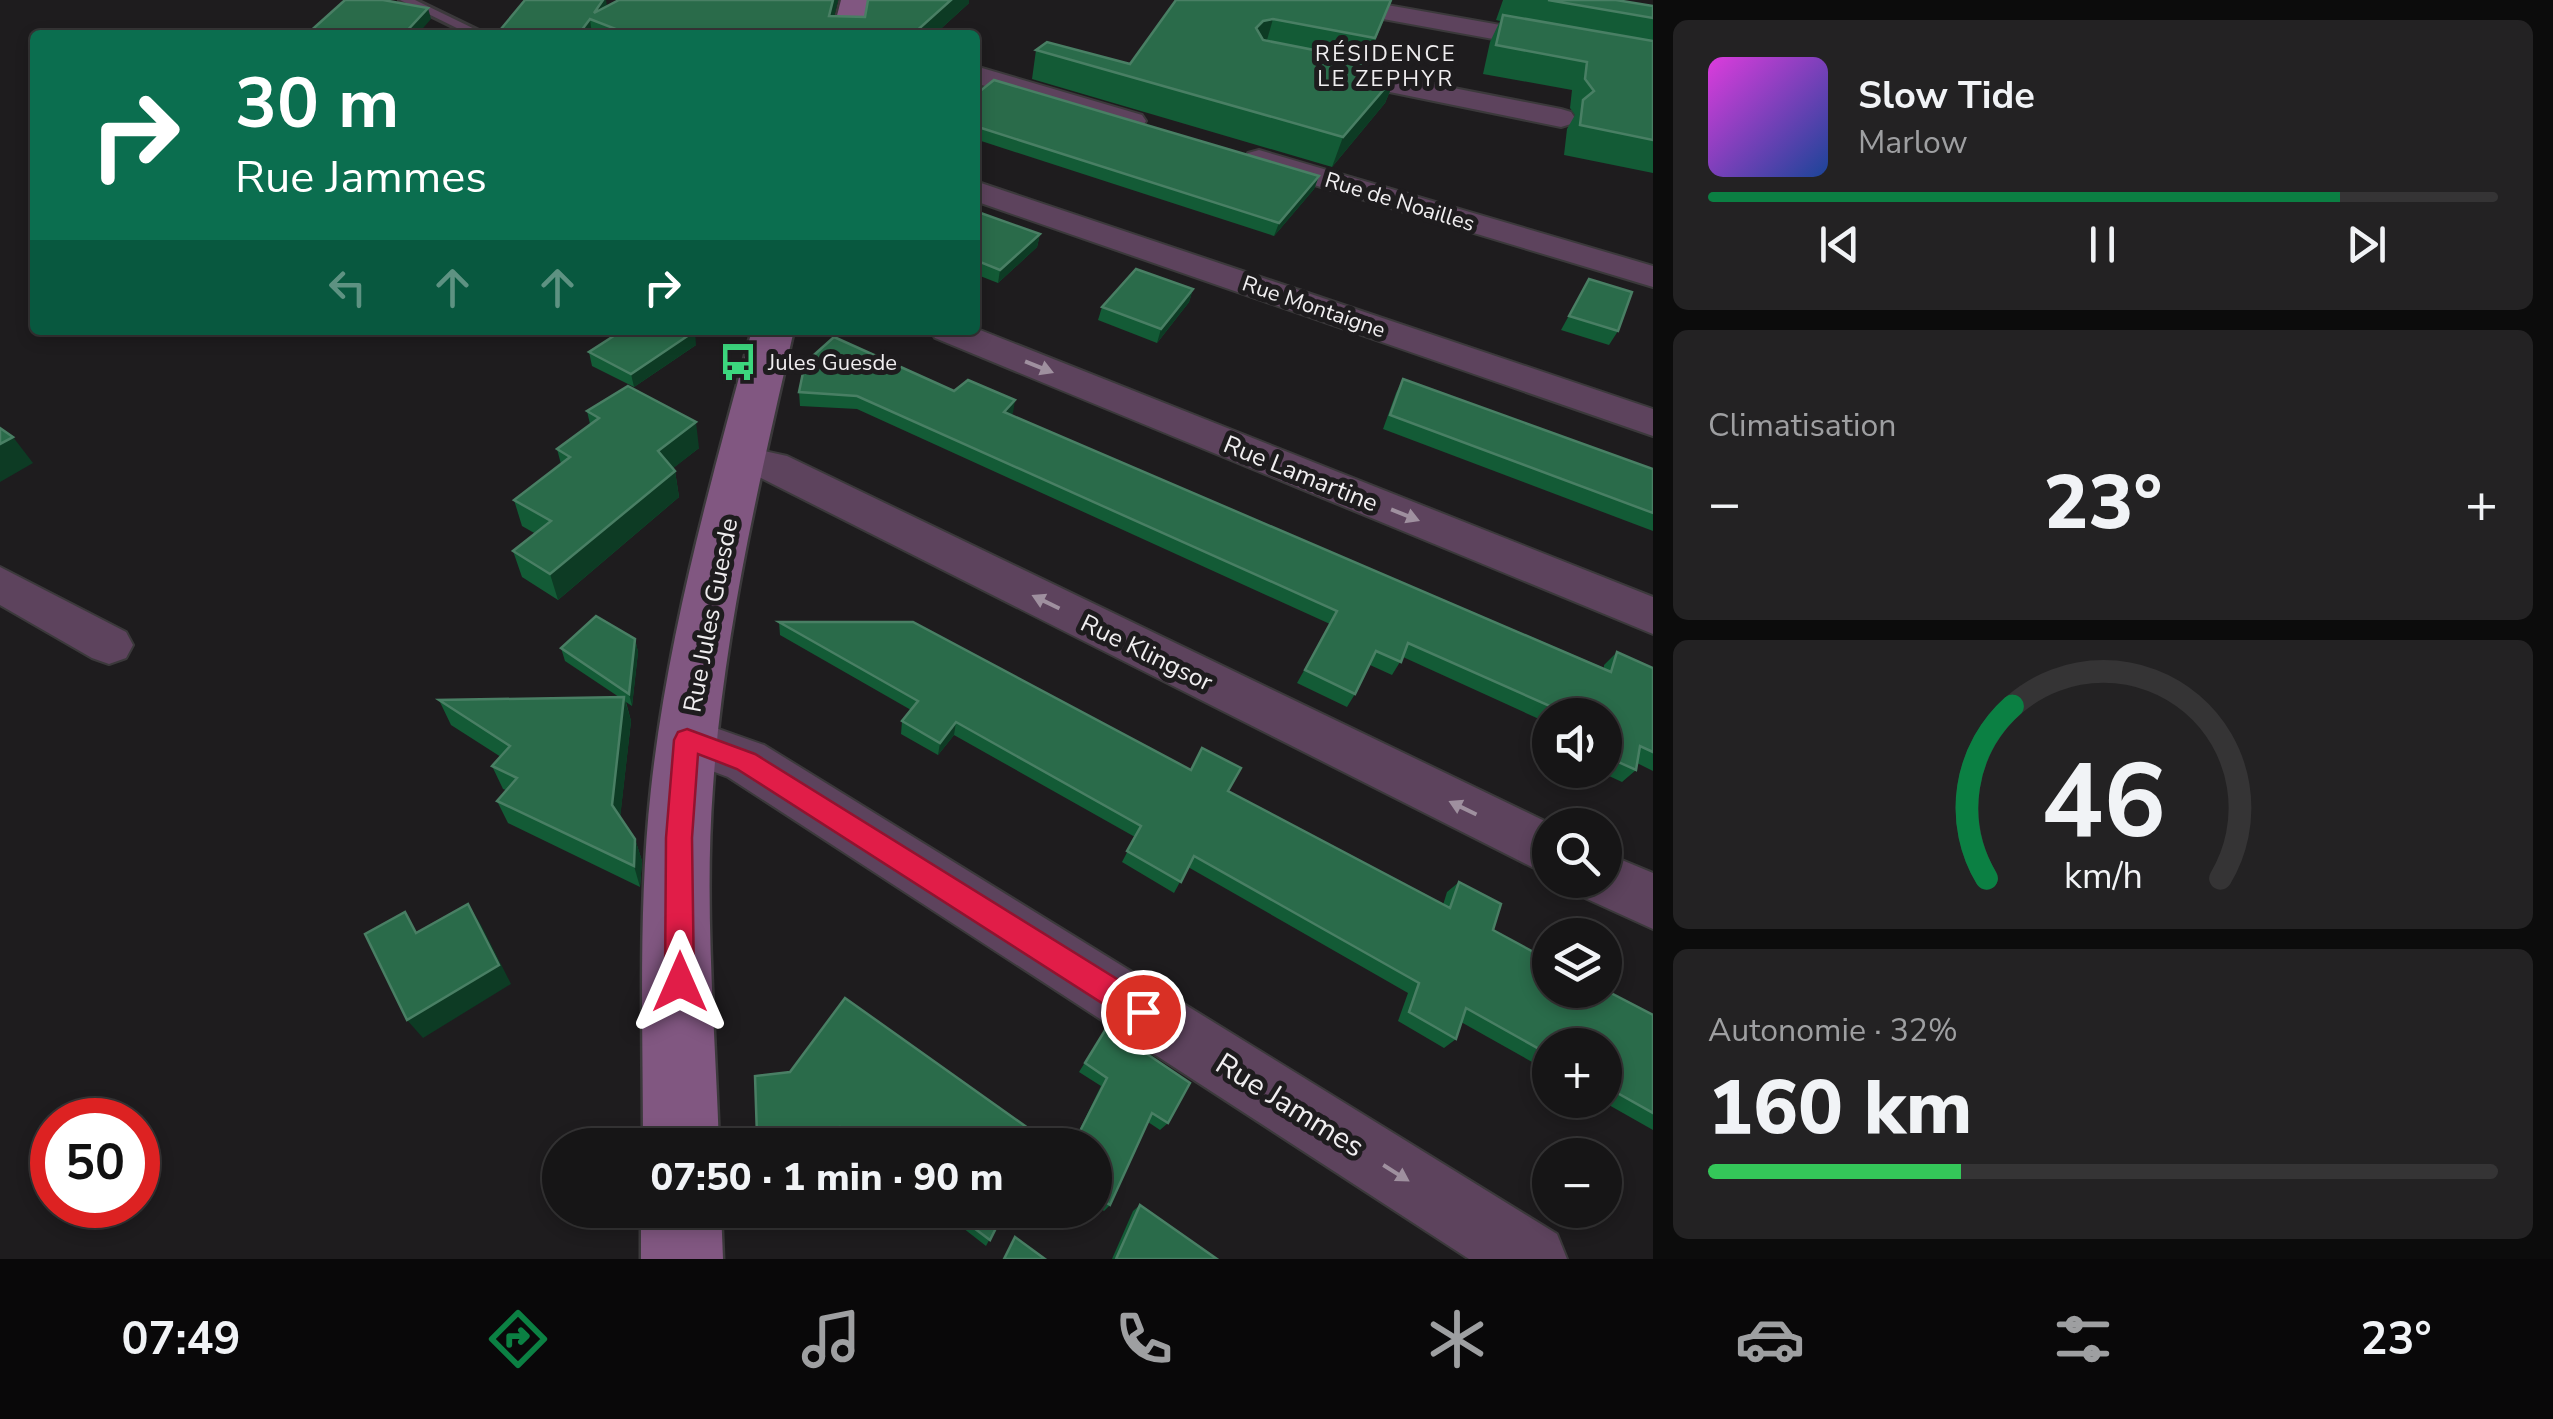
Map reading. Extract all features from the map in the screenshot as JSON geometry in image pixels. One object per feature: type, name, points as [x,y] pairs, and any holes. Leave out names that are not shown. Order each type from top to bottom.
[{"type":"main road","points":[[848,30],[855,0]]},
{"type":"main road","name":"Rue Jules Guesde","points":[[681,1128],[679,838],[687,740],[740,460],[772,335]]},
{"type":"main road","points":[[682,1228],[682,1259]]},
{"type":"street","points":[[1317,0],[1653,60]]},
{"type":"street","points":[[1426,71],[1442,22]]},
{"type":"street","points":[[1302,66],[1426,71],[1561,118]]},
{"type":"street","points":[[980,75],[1163,130]]},
{"type":"street","name":"Rue de Noailles","points":[[1239,153],[1653,277]]},
{"type":"street","name":"Rue Montaigne","points":[[980,192],[1653,423]]},
{"type":"street","name":"Rue Lamartine","points":[[960,335],[1653,616]]},
{"type":"street","name":"Rue Klingsor","points":[[740,460],[772,466],[1532,843]]},
{"type":"street","points":[[0,584],[109,645]]},
{"type":"street","name":"Rue Jammes","points":[[687,740],[746,761],[1532,1259]]},
{"type":"street","points":[[1622,887],[1653,902]]},
{"type":"lane","points":[[406,0],[470,30]]},
{"type":"building","points":[[345,0],[383,0],[428,8],[408,30],[312,30]]},
{"type":"building","points":[[525,0],[603,0],[594,13],[619,0],[833,0],[829,16],[865,17],[868,0],[951,0],[918,30],[618,30],[590,19],[582,30],[500,30]]},
{"type":"building","points":[[1176,0],[1391,0],[1375,38],[1273,19],[1256,28],[1263,40],[1365,60],[1362,67],[1397,74],[1343,137],[1036,50],[1047,42],[1130,64]]},
{"type":"building","points":[[1548,0],[1616,0],[1653,6],[1653,18]]},
{"type":"building","points":[[1503,15],[1653,41],[1653,140],[1580,125],[1583,100],[1594,91],[1585,79],[1587,62],[1496,45]]},
{"type":"building","points":[[994,80],[1319,176],[1279,223],[980,128],[980,91]]},
{"type":"building","points":[[980,213],[1040,234],[1000,270],[980,262]]},
{"type":"building","points":[[1136,269],[1193,289],[1161,329],[1102,307]]},
{"type":"building","points":[[1589,279],[1632,292],[1618,331],[1569,316]]},
{"type":"building","points":[[615,335],[689,335],[631,374],[589,352]]},
{"type":"building","points":[[834,337],[954,391],[968,380],[1015,400],[1004,412],[1611,672],[1617,652],[1653,668],[1653,752],[1640,746],[1636,770],[1622,764],[1622,698],[1532,698],[1408,643],[1401,662],[1376,651],[1355,694],[1305,670],[1337,611],[857,396],[799,392],[805,363]]},
{"type":"building","points":[[1403,379],[1653,469],[1653,513],[1390,415]]},
{"type":"building","points":[[628,386],[696,422],[658,451],[675,471],[550,574],[513,551],[551,521],[514,500],[570,457],[557,449],[599,418],[587,411]]},
{"type":"building","points":[[0,428],[13,437],[0,444]]},
{"type":"building","points":[[596,616],[635,639],[629,694],[561,648]]},
{"type":"building","points":[[779,622],[913,622],[1191,770],[1202,748],[1241,768],[1228,791],[1450,908],[1459,882],[1501,904],[1493,930],[1532,951],[1532,1008],[1622,1008],[1622,999],[1653,1015],[1653,1113],[1622,1096],[1622,1028],[1532,1028],[1532,1045],[1466,1008],[1456,1039],[1409,1012],[1419,983],[1194,856],[1181,882],[1127,851],[1141,826],[956,722],[940,743],[902,721],[918,701]]},
{"type":"building","points":[[624,697],[612,805],[635,839],[634,866],[497,801],[517,778],[492,766],[510,746],[439,700]]},
{"type":"building","points":[[468,904],[499,965],[407,1020],[365,934],[405,912],[416,933]]},
{"type":"building","points":[[845,998],[1028,1128],[757,1128],[755,1076],[790,1072]]},
{"type":"building","points":[[1107,1027],[1190,1083],[1168,1123],[1152,1113],[1112,1201],[1112,1128],[1082,1128],[1107,1078],[1085,1063]]},
{"type":"building","points":[[1140,1205],[1217,1259],[1116,1259]]},
{"type":"building","points":[[974,1228],[996,1228],[990,1240]]},
{"type":"building","points":[[1015,1237],[1045,1259],[1004,1259]]},
{"type":"place","name":"Jules Guesde","points":[[738,362]]},
{"type":"district","name":"RÉSIDENCE LE ZEPHYR","points":[[1386,66]]},
{"type":"route","points":[[680,982],[679,838],[687,740],[746,761],[1143,1012]]}]
